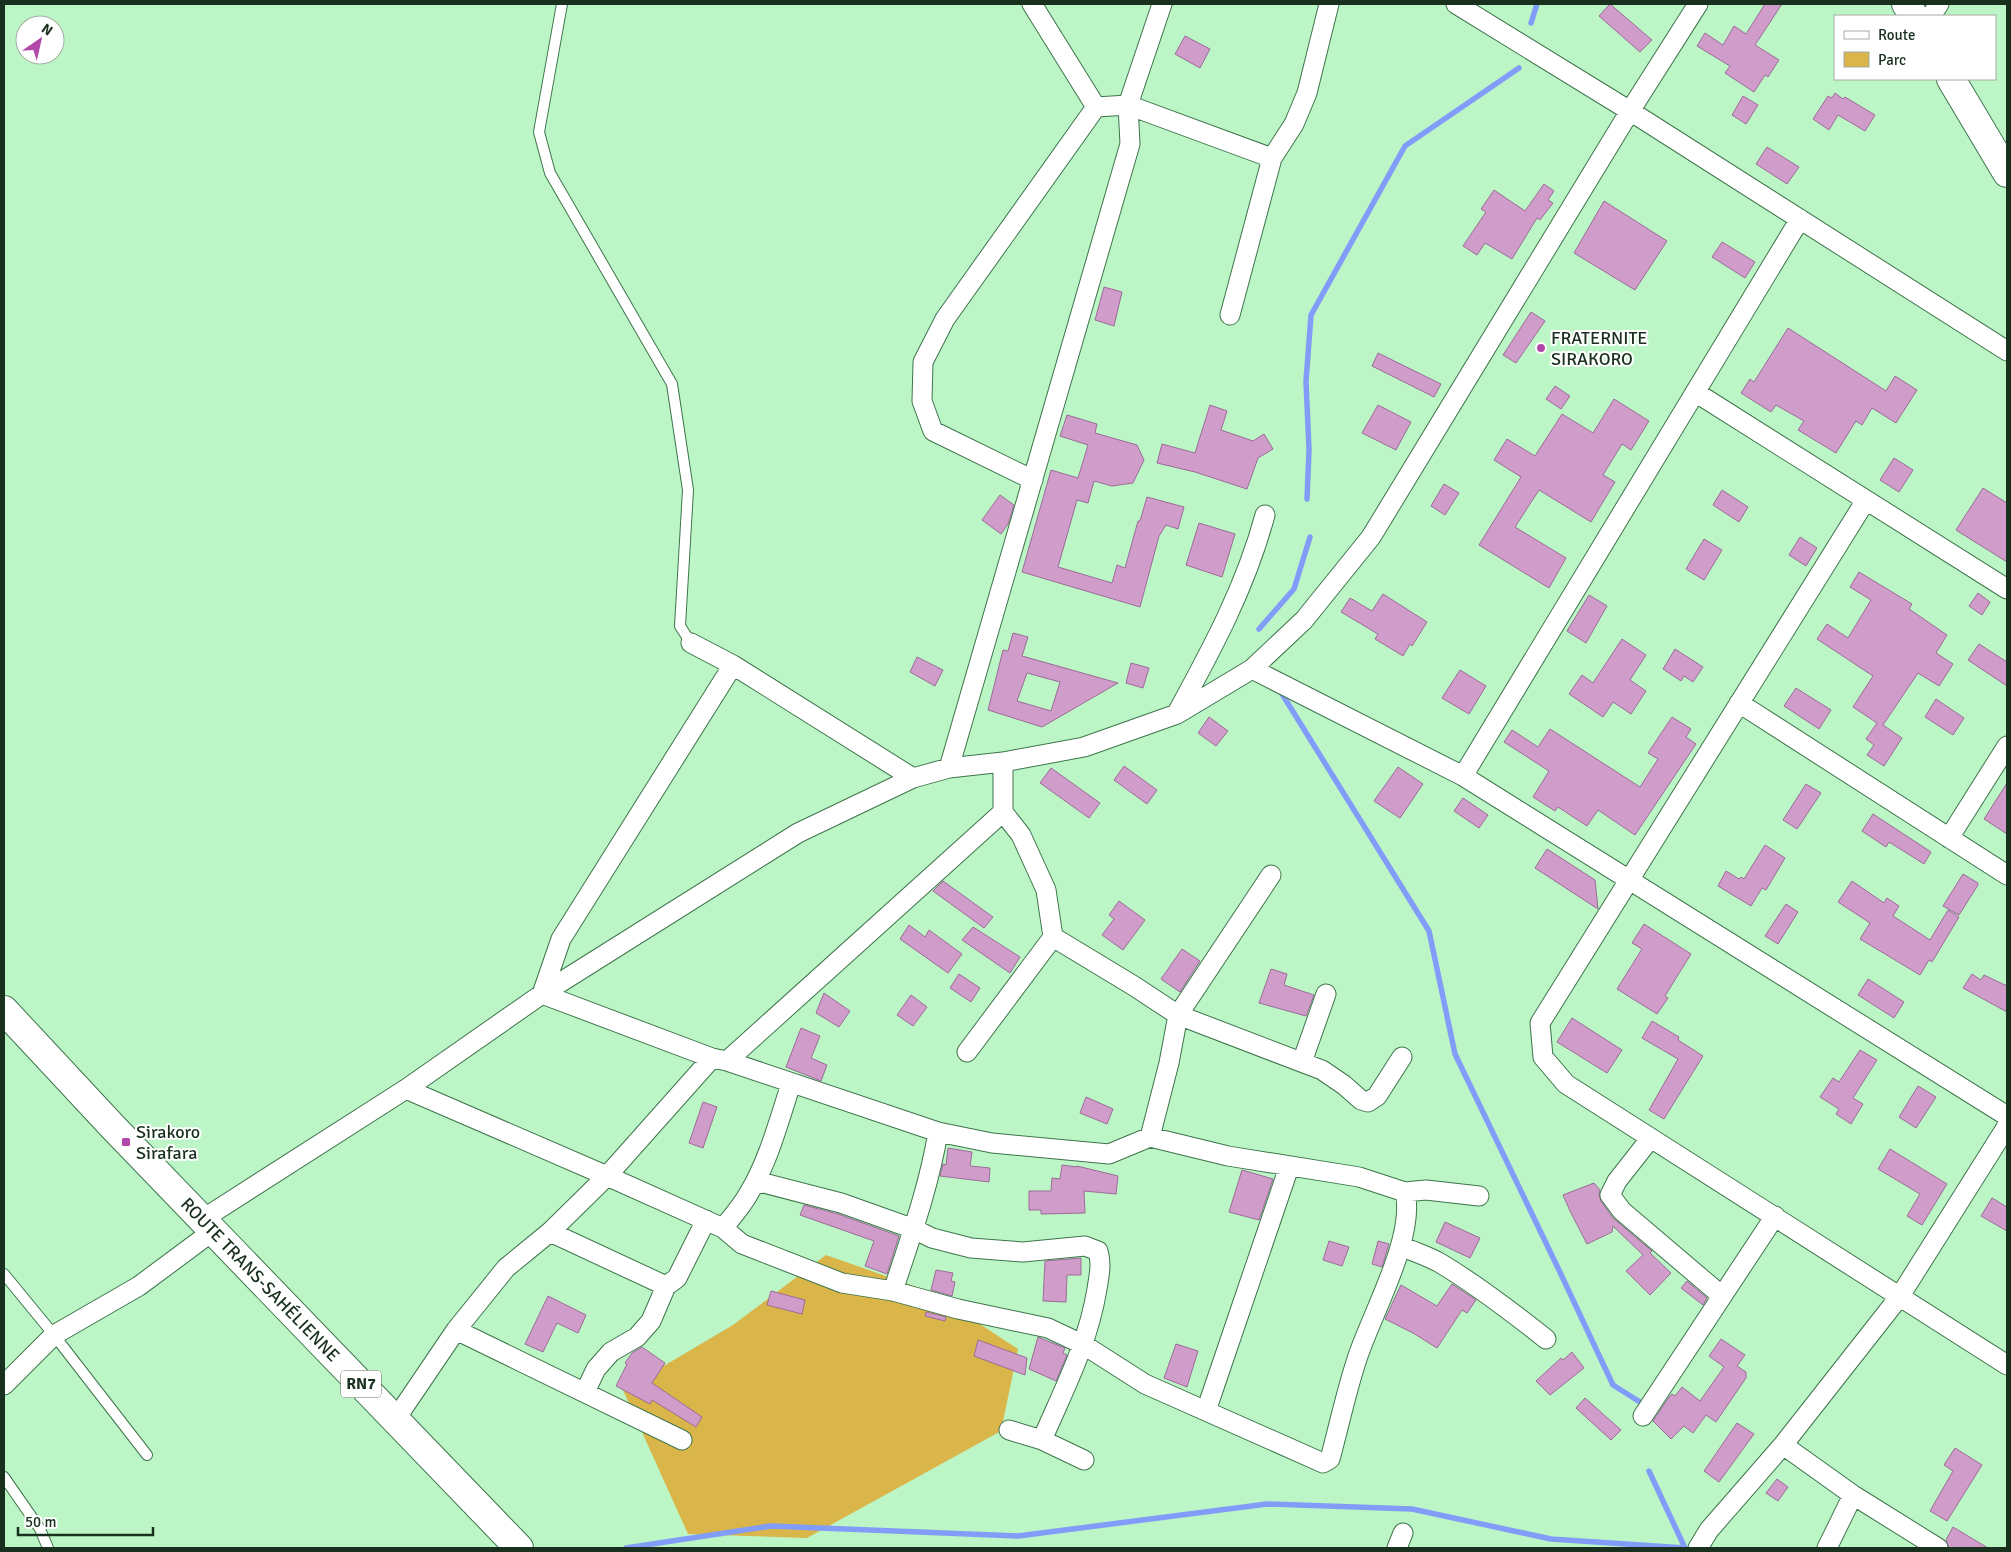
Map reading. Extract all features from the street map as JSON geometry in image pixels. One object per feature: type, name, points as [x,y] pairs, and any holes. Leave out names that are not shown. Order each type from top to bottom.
[{"type":"main road","points":[[1906,4],[1913,15]]},
{"type":"main road","points":[[1952,80],[2007,174]]},
{"type":"main road","name":"ROUTE TRANS-SAHÉLIENNE","points":[[4,1010],[113,1127],[518,1548]]},
{"type":"street","points":[[1032,4],[1096,107]]},
{"type":"street","points":[[949,768],[1130,144],[1128,105],[1162,4]]},
{"type":"street","points":[[1230,315],[1272,158],[1294,124],[1307,93],[1329,4]]},
{"type":"street","points":[[1456,4],[1630,111],[2007,351]]},
{"type":"street","points":[[4,1385],[54,1335],[139,1286],[208,1225],[542,994],[798,832],[913,778],[949,768],[1003,762],[1084,747],[1177,714],[1252,669],[1304,620],[1370,537],[1630,111],[1698,4]]},
{"type":"street","points":[[1932,15],[1939,4]]},
{"type":"street","points":[[1096,107],[1128,105],[1272,158]]},
{"type":"street","points":[[1032,480],[934,431],[922,401],[923,362],[945,319],[1096,107]]},
{"type":"street","points":[[1463,776],[1800,219]]},
{"type":"street","points":[[1696,392],[2007,589]]},
{"type":"street","points":[[1866,500],[1540,1023],[1542,1057],[1566,1084],[2007,1365]]},
{"type":"street","points":[[1177,714],[1223,628],[1256,547],[1265,515]]},
{"type":"street","points":[[691,643],[733,665],[913,778]]},
{"type":"street","points":[[542,994],[561,939],[733,665]]},
{"type":"street","points":[[1252,669],[1463,776],[2007,1116]]},
{"type":"street","points":[[1739,703],[2007,875]]},
{"type":"street","points":[[1949,838],[2007,746]]},
{"type":"street","points":[[967,1052],[1053,936],[1046,890],[1021,835],[1003,812],[1003,762]]},
{"type":"street","points":[[395,1420],[456,1330],[506,1268],[550,1232],[607,1176],[719,1059],[1003,812]]},
{"type":"street","points":[[1150,1137],[1169,1064],[1178,1015],[1271,875]]},
{"type":"street","points":[[1053,936],[1178,1015],[1322,1070],[1344,1085],[1361,1100],[1368,1102],[1378,1096],[1402,1057]]},
{"type":"street","points":[[542,994],[719,1059],[938,1132],[992,1143],[1108,1154],[1150,1137],[1228,1156],[1359,1177],[1405,1192],[1426,1190],[1479,1196]]},
{"type":"street","points":[[1302,1062],[1326,994]]},
{"type":"street","points":[[723,1228],[756,1181],[774,1136],[791,1084]]},
{"type":"street","points":[[406,1089],[706,1220],[723,1228],[742,1244],[842,1283],[893,1291],[958,1309],[1048,1328],[1084,1345],[1145,1384],[1323,1463],[1330,1459],[1357,1359],[1401,1246],[1408,1202],[1405,1192]]},
{"type":"street","points":[[1698,1548],[1709,1530],[1784,1445],[1900,1296],[2007,1126]]},
{"type":"street","points":[[893,1291],[914,1229],[933,1163],[938,1132]]},
{"type":"street","points":[[1650,1139],[1617,1181],[1610,1195],[1622,1211],[1722,1296]]},
{"type":"street","points":[[1206,1411],[1289,1167]]},
{"type":"street","points":[[756,1181],[840,1203],[914,1229],[932,1238],[971,1248],[1023,1252],[1085,1246],[1098,1251],[1101,1262],[1100,1271],[1094,1310],[1084,1345],[1042,1440]]},
{"type":"street","points":[[1643,1416],[1775,1216]]},
{"type":"street","points":[[584,1392],[596,1369],[611,1352],[637,1338],[651,1321],[666,1286],[677,1278],[706,1220]]},
{"type":"street","points":[[550,1232],[666,1286]]},
{"type":"street","points":[[1401,1246],[1438,1262],[1513,1313],[1546,1339]]},
{"type":"street","points":[[456,1330],[682,1440]]},
{"type":"street","points":[[1010,1430],[1042,1440],[1084,1460]]},
{"type":"street","points":[[1784,1445],[1853,1495],[1938,1548]]},
{"type":"street","points":[[1827,1548],[1853,1495]]},
{"type":"lane","points":[[562,4],[539,132],[550,172],[672,384],[688,490],[680,626],[691,643]]},
{"type":"lane","points":[[4,1274],[54,1335],[147,1456]]},
{"type":"lane","points":[[4,1477],[40,1529],[48,1548]]},
{"type":"green space","points":[[826,1255],[931,1292],[1018,1349],[1001,1431],[807,1538],[688,1534],[623,1390],[733,1325]]},
{"type":"building","points":[[1610,4],[1652,40],[1640,52],[1599,16]]},
{"type":"building","points":[[1765,4],[1782,4],[1755,45],[1779,60],[1768,77],[1765,75],[1754,92],[1725,73],[1730,66],[1697,46],[1705,33],[1723,45],[1734,26],[1746,34]]},
{"type":"building","points":[[1185,36],[1210,49],[1200,68],[1175,54]]},
{"type":"building","points":[[1835,93],[1875,115],[1865,131],[1838,115],[1829,130],[1813,119],[1828,96],[1832,98]]},
{"type":"building","points":[[1743,96],[1758,105],[1746,124],[1732,115]]},
{"type":"building","points":[[1767,147],[1799,167],[1787,184],[1756,164]]},
{"type":"building","points":[[1544,184],[1554,191],[1548,200],[1553,203],[1540,220],[1537,218],[1512,259],[1485,243],[1477,255],[1463,246],[1486,212],[1481,209],[1494,190],[1525,211]]},
{"type":"building","points":[[1604,201],[1667,241],[1635,290],[1574,253]]},
{"type":"building","points":[[1722,242],[1755,262],[1745,278],[1712,257]]},
{"type":"building","points":[[1104,287],[1122,292],[1114,326],[1095,320]]},
{"type":"building","points":[[1531,312],[1545,321],[1516,363],[1503,355]]},
{"type":"building","points":[[1788,328],[1886,391],[1895,376],[1917,390],[1896,423],[1872,408],[1862,425],[1856,421],[1836,453],[1798,430],[1804,421],[1776,405],[1771,412],[1741,393],[1750,379],[1754,382]]},
{"type":"building","points":[[1378,353],[1441,384],[1434,397],[1372,366]]},
{"type":"building","points":[[1555,386],[1570,396],[1561,409],[1546,399]]},
{"type":"building","points":[[1614,399],[1649,421],[1631,450],[1622,444],[1603,475],[1615,482],[1591,522],[1539,490],[1515,527],[1566,558],[1549,588],[1479,545],[1521,477],[1494,460],[1507,439],[1535,456],[1562,414],[1593,433]]},
{"type":"building","points":[[1210,405],[1227,411],[1221,430],[1253,441],[1264,434],[1273,449],[1258,458],[1247,489],[1195,472],[1157,463],[1162,444],[1195,453]]},
{"type":"building","points":[[1378,405],[1411,422],[1396,450],[1362,433]]},
{"type":"building","points":[[1067,415],[1097,424],[1095,433],[1137,445],[1144,460],[1133,483],[1112,486],[1094,481],[1088,503],[1077,500],[1058,567],[1112,583],[1117,565],[1125,568],[1147,497],[1184,507],[1178,529],[1166,525],[1159,536],[1140,607],[1022,572],[1051,470],[1078,478],[1088,445],[1060,436]]},
{"type":"building","points":[[1894,458],[1913,470],[1899,492],[1880,480]]},
{"type":"building","points":[[1444,484],[1459,493],[1445,515],[1431,506]]},
{"type":"building","points":[[1983,488],[2007,503],[2007,562],[1956,530]]},
{"type":"building","points":[[1722,490],[1748,507],[1739,522],[1713,505]]},
{"type":"building","points":[[1000,495],[1014,505],[1008,524],[1001,534],[982,520]]},
{"type":"building","points":[[1199,523],[1235,534],[1222,577],[1186,565]]},
{"type":"building","points":[[1800,537],[1817,548],[1806,566],[1789,555]]},
{"type":"building","points":[[1704,539],[1722,550],[1704,580],[1686,569]]},
{"type":"building","points":[[1859,572],[1912,604],[1909,609],[1947,635],[1936,653],[1953,664],[1939,686],[1918,673],[1883,725],[1902,738],[1884,766],[1867,755],[1874,745],[1866,739],[1877,723],[1853,707],[1873,676],[1817,639],[1827,624],[1848,638],[1871,600],[1850,587]]},
{"type":"building","points":[[1978,593],[1990,602],[1982,615],[1969,606]]},
{"type":"building","points":[[1383,594],[1427,622],[1412,646],[1410,644],[1403,656],[1375,639],[1378,634],[1341,612],[1350,598],[1372,611]]},
{"type":"building","points":[[1589,595],[1607,606],[1586,643],[1567,631]]},
{"type":"building","points":[[1013,633],[1028,637],[1022,656],[1118,683],[1042,727],[988,710],[1003,650],[1008,651]],"holes":[[[1027,673],[1060,682],[1051,711],[1017,701]]]},
{"type":"building","points":[[1622,639],[1646,655],[1630,680],[1646,691],[1631,714],[1613,702],[1603,717],[1569,694],[1582,675],[1593,683]]},
{"type":"building","points":[[1979,644],[2007,662],[2007,686],[1968,660]]},
{"type":"building","points":[[1675,649],[1703,667],[1693,682],[1684,676],[1681,681],[1663,669]]},
{"type":"building","points":[[917,657],[943,670],[935,686],[910,672]]},
{"type":"building","points":[[1131,663],[1149,668],[1143,688],[1126,683]]},
{"type":"building","points":[[1460,670],[1486,686],[1469,714],[1442,698]]},
{"type":"building","points":[[1796,688],[1831,710],[1819,729],[1784,706]]},
{"type":"building","points":[[1936,699],[1964,718],[1953,735],[1925,717]]},
{"type":"building","points":[[1209,717],[1228,731],[1216,746],[1198,733]]},
{"type":"building","points":[[1672,717],[1691,729],[1686,737],[1696,744],[1635,835],[1598,810],[1587,826],[1558,807],[1555,811],[1533,797],[1549,771],[1504,742],[1512,730],[1538,747],[1550,729],[1640,787],[1658,759],[1648,753]]},
{"type":"building","points":[[1124,766],[1157,790],[1147,804],[1114,780]]},
{"type":"building","points":[[1398,767],[1423,784],[1400,818],[1374,801]]},
{"type":"building","points":[[1051,768],[1100,803],[1089,818],[1040,783]]},
{"type":"building","points":[[2007,783],[2007,834],[1984,819]]},
{"type":"building","points":[[1806,784],[1821,793],[1797,829],[1783,820]]},
{"type":"building","points":[[1463,798],[1488,815],[1479,828],[1454,811]]},
{"type":"building","points":[[1873,814],[1931,852],[1924,864],[1889,842],[1886,847],[1862,831]]},
{"type":"building","points":[[1765,845],[1785,858],[1766,890],[1762,888],[1751,906],[1718,886],[1726,871],[1739,879],[1741,877],[1744,879]]},
{"type":"building","points":[[1547,849],[1595,880],[1598,909],[1535,868]]},
{"type":"building","points":[[1963,874],[1978,883],[1978,885],[1959,915],[1943,906]]},
{"type":"building","points":[[943,881],[993,917],[984,928],[933,891]]},
{"type":"building","points":[[1852,881],[1884,903],[1887,898],[1899,906],[1893,916],[1930,940],[1948,910],[1959,917],[1932,962],[1929,960],[1920,975],[1860,939],[1870,923],[1838,902]]},
{"type":"building","points":[[1119,901],[1145,920],[1123,950],[1102,935],[1114,919],[1109,915]]},
{"type":"building","points":[[1786,904],[1798,912],[1778,944],[1765,936]]},
{"type":"building","points":[[1644,924],[1691,954],[1665,996],[1668,998],[1657,1014],[1617,989],[1642,949],[1632,943]]},
{"type":"building","points":[[909,925],[925,937],[929,930],[962,954],[948,973],[900,939]]},
{"type":"building","points":[[973,927],[1020,957],[1010,973],[962,940]]},
{"type":"building","points":[[1182,949],[1200,961],[1180,992],[1161,979]]},
{"type":"building","points":[[1271,969],[1287,974],[1284,985],[1314,995],[1306,1016],[1259,1003]]},
{"type":"building","points":[[959,974],[980,988],[971,1002],[950,988]]},
{"type":"building","points":[[1972,974],[1981,980],[1984,975],[2007,986],[2007,1012],[1963,988]]},
{"type":"building","points":[[1868,979],[1904,1002],[1894,1018],[1858,995]]},
{"type":"building","points":[[824,993],[850,1011],[839,1027],[816,1013]]},
{"type":"building","points":[[911,995],[927,1007],[913,1026],[897,1015]]},
{"type":"building","points":[[1572,1018],[1622,1050],[1607,1073],[1557,1042]]},
{"type":"building","points":[[1652,1021],[1679,1037],[1678,1040],[1703,1056],[1664,1119],[1649,1110],[1678,1059],[1642,1038]]},
{"type":"building","points":[[801,1028],[820,1036],[811,1058],[827,1065],[821,1081],[786,1067]]},
{"type":"building","points":[[1860,1050],[1877,1060],[1853,1098],[1863,1104],[1851,1124],[1836,1114],[1839,1109],[1820,1097],[1833,1078],[1839,1082]]},
{"type":"building","points":[[1918,1086],[1936,1097],[1916,1128],[1899,1117]]},
{"type":"building","points":[[1086,1097],[1113,1109],[1107,1124],[1080,1113]]},
{"type":"building","points":[[703,1102],[717,1107],[703,1148],[689,1143]]},
{"type":"building","points":[[948,1148],[972,1152],[970,1166],[990,1168],[989,1182],[940,1176],[943,1164],[946,1165]]},
{"type":"building","points":[[1890,1149],[1947,1184],[1922,1225],[1907,1216],[1920,1194],[1878,1169]]},
{"type":"building","points":[[1062,1165],[1077,1166],[1118,1176],[1116,1194],[1084,1191],[1085,1213],[1041,1214],[1041,1210],[1029,1210],[1029,1191],[1051,1191],[1052,1178],[1060,1179]]},
{"type":"building","points":[[1242,1170],[1273,1179],[1259,1220],[1229,1212]]},
{"type":"building","points":[[1594,1183],[1600,1190],[1601,1201],[1613,1218],[1652,1251],[1650,1253],[1671,1273],[1650,1295],[1626,1271],[1643,1255],[1613,1226],[1612,1232],[1587,1244],[1570,1211],[1563,1195]]},
{"type":"building","points":[[1992,1198],[2007,1207],[2007,1231],[1981,1216]]},
{"type":"building","points":[[804,1205],[838,1214],[899,1236],[887,1274],[865,1266],[874,1241],[800,1215]]},
{"type":"building","points":[[1445,1222],[1480,1238],[1470,1258],[1436,1242]]},
{"type":"building","points":[[1329,1241],[1349,1247],[1342,1266],[1323,1260]]},
{"type":"building","points":[[1378,1241],[1389,1244],[1382,1267],[1372,1264]]},
{"type":"building","points":[[1081,1258],[1081,1275],[1067,1275],[1066,1302],[1043,1301],[1045,1261]]},
{"type":"building","points":[[936,1270],[953,1273],[951,1281],[955,1282],[952,1296],[931,1290]]},
{"type":"building","points":[[1687,1281],[1707,1298],[1703,1305],[1681,1288]]},
{"type":"building","points":[[1452,1284],[1476,1300],[1467,1313],[1462,1310],[1437,1348],[1385,1319],[1401,1285],[1437,1306]]},
{"type":"building","points":[[771,1291],[805,1300],[802,1314],[767,1305]]},
{"type":"building","points":[[548,1296],[586,1315],[578,1333],[557,1323],[543,1352],[525,1344]]},
{"type":"building","points":[[926,1312],[946,1317],[945,1321],[925,1316]]},
{"type":"building","points":[[1038,1337],[1065,1348],[1063,1353],[1067,1355],[1056,1381],[1029,1369]]},
{"type":"building","points":[[1721,1339],[1745,1355],[1737,1366],[1746,1372],[1746,1378],[1716,1422],[1706,1415],[1693,1433],[1684,1426],[1671,1439],[1653,1421],[1669,1397],[1672,1394],[1675,1396],[1682,1387],[1700,1401],[1724,1367],[1709,1356]]},
{"type":"building","points":[[978,1340],[1027,1358],[1025,1375],[974,1356]]},
{"type":"building","points":[[1176,1344],[1198,1351],[1187,1387],[1164,1378]]},
{"type":"building","points":[[642,1347],[665,1363],[652,1383],[702,1417],[696,1427],[652,1400],[650,1404],[616,1386],[627,1364],[625,1363],[632,1353]]},
{"type":"building","points":[[1572,1352],[1584,1368],[1550,1395],[1536,1381],[1561,1358],[1563,1360]]},
{"type":"building","points":[[1585,1398],[1621,1430],[1611,1440],[1576,1408]]},
{"type":"building","points":[[1737,1423],[1754,1434],[1719,1482],[1704,1471]]},
{"type":"building","points":[[1955,1448],[1982,1465],[1947,1521],[1930,1511],[1953,1471],[1944,1465]]},
{"type":"building","points":[[1777,1479],[1788,1487],[1778,1501],[1766,1493]]},
{"type":"building","points":[[1953,1527],[1988,1548],[1949,1548],[1946,1540]]},
{"type":"waterway","points":[[1531,23],[1537,4]]},
{"type":"waterway","points":[[1307,499],[1309,450],[1306,381],[1311,315],[1405,146],[1519,68]]},
{"type":"waterway","points":[[1259,629],[1294,589],[1310,537]]},
{"type":"waterway","points":[[1279,689],[1429,931],[1455,1054],[1613,1385],[1640,1402]]},
{"type":"waterway","points":[[1649,1471],[1685,1548]]},
{"type":"waterway","points":[[626,1548],[771,1526],[1018,1536],[1267,1504],[1412,1509],[1551,1539],[1685,1548]]},
{"type":"place","name":"FRATERNITE SIRAKORO","points":[[1541,348]]},
{"type":"place","name":"Sirakoro Sirafara","points":[[126,1142]]}]
